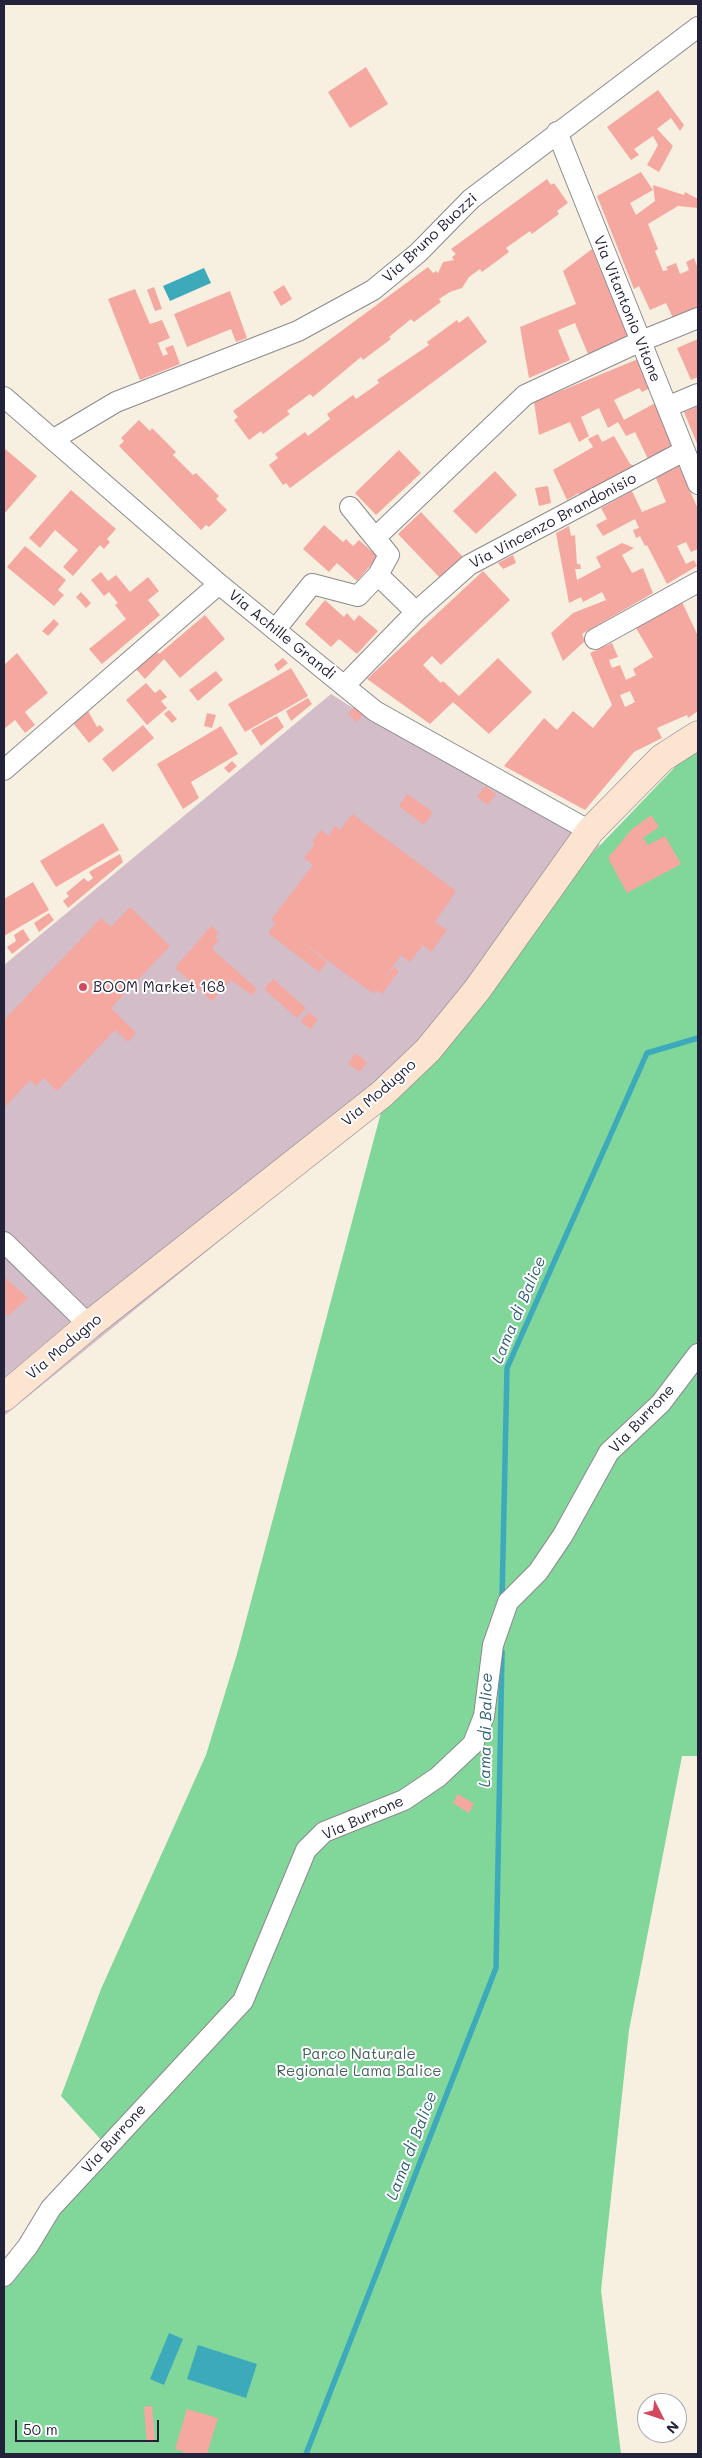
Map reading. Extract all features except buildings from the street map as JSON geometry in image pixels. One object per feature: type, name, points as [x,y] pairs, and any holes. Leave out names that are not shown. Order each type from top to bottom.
[{"type":"street","name":"Via Bruno Buozzi","points":[[54,439],[116,402],[298,331],[373,290],[418,253],[471,199],[698,27]]},
{"type":"street","name":"Via Vitantonio Vitone","points":[[557,132],[698,484]]},
{"type":"street","points":[[376,537],[525,395],[640,342],[698,318]]},
{"type":"street","points":[[667,407],[698,394]]},
{"type":"street","name":"Via Achille Grandi","points":[[4,397],[218,584],[375,711],[590,831]]},
{"type":"street","name":"Via Vincenzo Brandonisio","points":[[344,686],[416,612],[469,565],[684,451]]},
{"type":"street","points":[[275,630],[312,584],[358,596],[378,575],[389,555],[350,508]]},
{"type":"street","points":[[378,575],[416,612]]},
{"type":"street","points":[[595,639],[698,582]]},
{"type":"street","points":[[4,770],[218,584]]},
{"type":"street","name":"Via Modugno","points":[[4,1397],[89,1325],[382,1094],[428,1050],[477,990],[590,831],[662,758],[698,735]]},
{"type":"street","points":[[4,1242],[89,1325]]},
{"type":"street","name":"Via Burrone","points":[[4,2276],[28,2246],[51,2208],[243,2001],[306,1850],[324,1832],[404,1800],[438,1777],[473,1744],[484,1716],[493,1645],[508,1602],[538,1572],[564,1535],[609,1452],[661,1403],[698,1354]]},
{"type":"shaded area","points":[[331,694],[370,719],[600,845],[414,1083],[4,1416],[4,965]]},
{"type":"green space","name":"Parco Naturale Regionale Lama Balice","points":[[698,743],[698,1756],[682,1756],[629,2030],[601,2290],[621,2454],[4,2454],[4,2273],[105,2144],[61,2096],[101,1989],[206,1755],[237,1654],[383,1105],[585,861]]},
{"type":"water","points":[[204,268],[211,283],[170,301],[163,286]]},
{"type":"water","points":[[169,2333],[183,2339],[164,2385],[150,2379]]},
{"type":"water","points":[[198,2345],[257,2364],[246,2398],[187,2379]]},
{"type":"waterway","name":"Lama di Balice","points":[[502,1600],[507,1368],[647,1053],[698,1038]]},
{"type":"waterway","name":"Lama di Balice","points":[[306,2454],[496,1968],[502,1652]]},
{"type":"place","name":"BOOM Market 168","points":[[83,987]]}]
